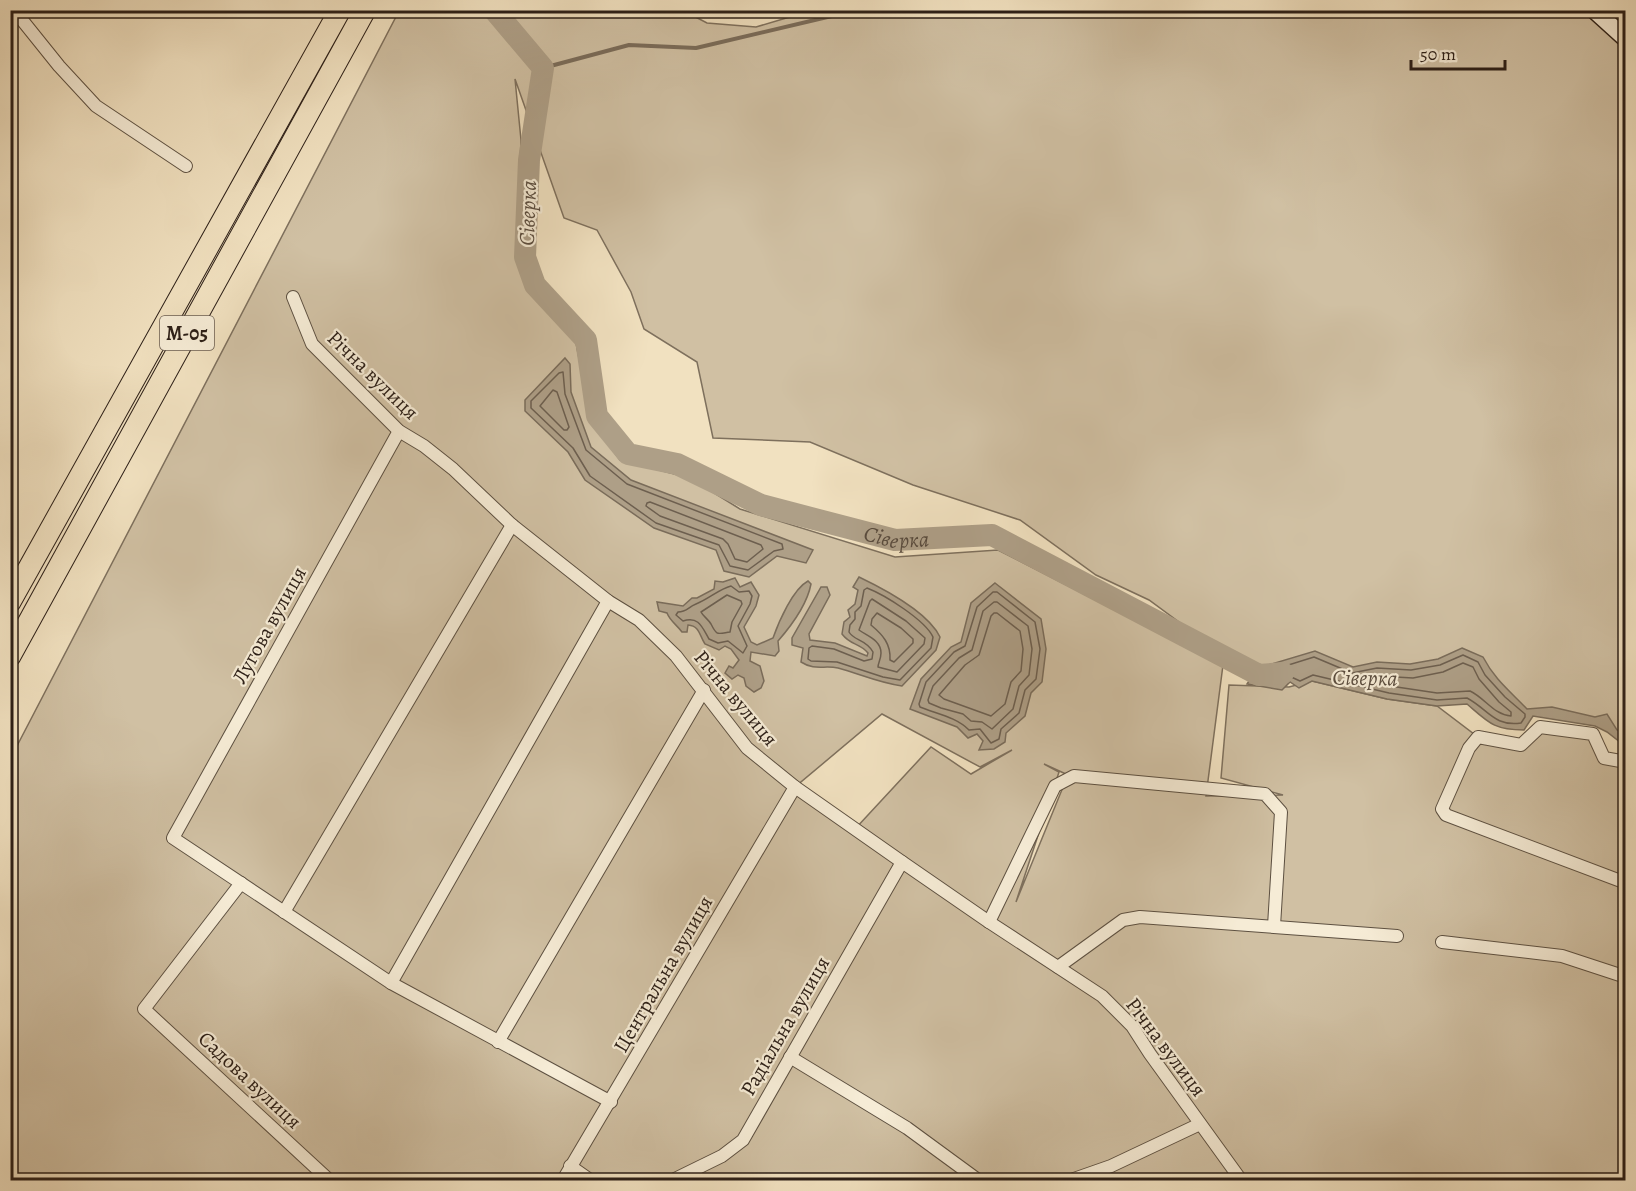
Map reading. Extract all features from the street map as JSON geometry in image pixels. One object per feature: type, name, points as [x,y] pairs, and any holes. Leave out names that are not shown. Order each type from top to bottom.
[{"type":"highway","name":"М-05","points":[[10,602],[340,10]]},
{"type":"highway","name":"М-05","points":[[10,656],[365,10]]},
{"type":"street","points":[[14,10],[59,66],[96,106],[186,166]]},
{"type":"street","points":[[1594,10],[1626,39]]},
{"type":"street","name":"Річна вулиця","points":[[293,297],[312,344],[399,431],[424,446],[453,469],[512,525],[608,601],[639,620],[676,656],[747,748],[795,787],[902,862],[1102,996],[1132,1026],[1237,1179]]},
{"type":"street","name":"Лугова вулиця","points":[[241,883],[173,838],[399,431]]},
{"type":"street","points":[[284,912],[512,525]]},
{"type":"street","points":[[391,982],[608,601]]},
{"type":"street","points":[[498,1042],[704,690]]},
{"type":"street","points":[[1626,762],[1604,758],[1593,734],[1540,727],[1521,745],[1478,737],[1469,748],[1442,809],[1446,815],[1626,883]]},
{"type":"street","points":[[989,922],[1055,786],[1074,776],[1265,794],[1281,812],[1274,926]]},
{"type":"street","name":"Центральна вулиця","points":[[563,1180],[795,787]]},
{"type":"street","name":"Радіальна вулиця","points":[[673,1180],[722,1156],[743,1140],[902,862]]},
{"type":"street","points":[[241,883],[391,982],[611,1102]]},
{"type":"street","name":"Садова вулиця","points":[[241,883],[144,1008],[330,1180]]},
{"type":"street","points":[[1058,967],[1123,920],[1140,917],[1397,936]]},
{"type":"street","points":[[1442,942],[1562,956],[1626,977]]},
{"type":"street","points":[[790,1057],[907,1128],[978,1180]]},
{"type":"street","points":[[1071,1180],[1111,1166],[1200,1124]]},
{"type":"street","points":[[570,1166],[590,1180]]},
{"type":"shaded area","points":[[682,10],[707,23],[756,27],[803,13],[806,10],[1625,11],[1625,739],[1594,722],[1546,716],[1466,688],[1334,675],[1259,681],[1149,600],[1096,575],[1020,520],[913,485],[810,442],[713,438],[697,362],[644,329],[631,292],[597,230],[564,218],[515,79],[521,140],[517,246],[528,286],[576,343],[591,421],[620,460],[690,478],[740,509],[895,557],[998,550],[1223,665],[1206,796],[1283,795],[1221,778],[1229,685],[1289,687],[1312,681],[1387,699],[1437,706],[1478,737],[1521,745],[1540,727],[1593,734],[1604,758],[1625,762],[1625,1180],[11,1180],[11,763],[18,744],[399,11]],"holes":[[[882,714],[980,767],[1012,750],[971,774],[931,747],[855,829],[795,787]],[[1044,764],[1068,775],[1016,902],[1059,772]]]},
{"type":"water","points":[[565,358],[570,364],[571,392],[591,447],[631,480],[813,550],[806,563],[777,556],[749,577],[724,571],[716,550],[654,528],[585,480],[568,452],[525,411],[525,400]]},
{"type":"water","points":[[859,577],[916,610],[940,637],[936,650],[902,686],[877,681],[838,668],[806,665],[801,662],[803,648],[792,645],[792,638],[821,587],[827,587],[830,595],[809,634],[810,640],[835,643],[867,656],[868,653],[865,650],[842,634],[844,622],[850,617],[848,610],[855,604],[858,590],[853,587]]},
{"type":"water","points":[[735,578],[740,587],[751,582],[759,595],[756,606],[744,627],[751,642],[757,645],[773,638],[792,598],[802,585],[808,581],[811,584],[798,614],[778,641],[779,651],[775,656],[751,652],[750,661],[760,666],[764,681],[761,688],[754,692],[746,686],[744,678],[738,675],[732,679],[725,673],[729,666],[733,668],[739,660],[731,649],[725,646],[719,650],[705,644],[697,629],[692,626],[688,625],[687,632],[682,632],[667,613],[659,611],[657,602],[683,606],[692,598],[697,598],[714,589],[715,581],[723,582]]},
{"type":"water","points":[[995,583],[1041,619],[1046,649],[1042,682],[1031,693],[1025,716],[1006,733],[1005,742],[994,749],[979,750],[983,741],[977,734],[968,738],[957,727],[910,709],[921,679],[951,647],[961,642],[971,603]]},
{"type":"water","points":[[1462,648],[1483,657],[1498,679],[1527,709],[1552,707],[1595,717],[1607,714],[1617,730],[1625,734],[1625,746],[1595,726],[1533,716],[1524,730],[1506,729],[1487,721],[1467,704],[1437,706],[1387,699],[1312,681],[1299,688],[1290,682],[1282,690],[1247,684],[1258,668],[1315,651],[1353,667],[1377,662],[1410,664],[1438,659]]},
{"type":"waterway","name":"Сіверка","points":[[494,10],[543,68],[529,160],[525,257],[535,285],[586,340],[597,416],[628,454],[677,464],[761,505],[895,540],[992,535],[1259,675],[1283,673]]},
{"type":"waterway","points":[[543,68],[629,45],[696,48],[836,15],[842,10]]}]
